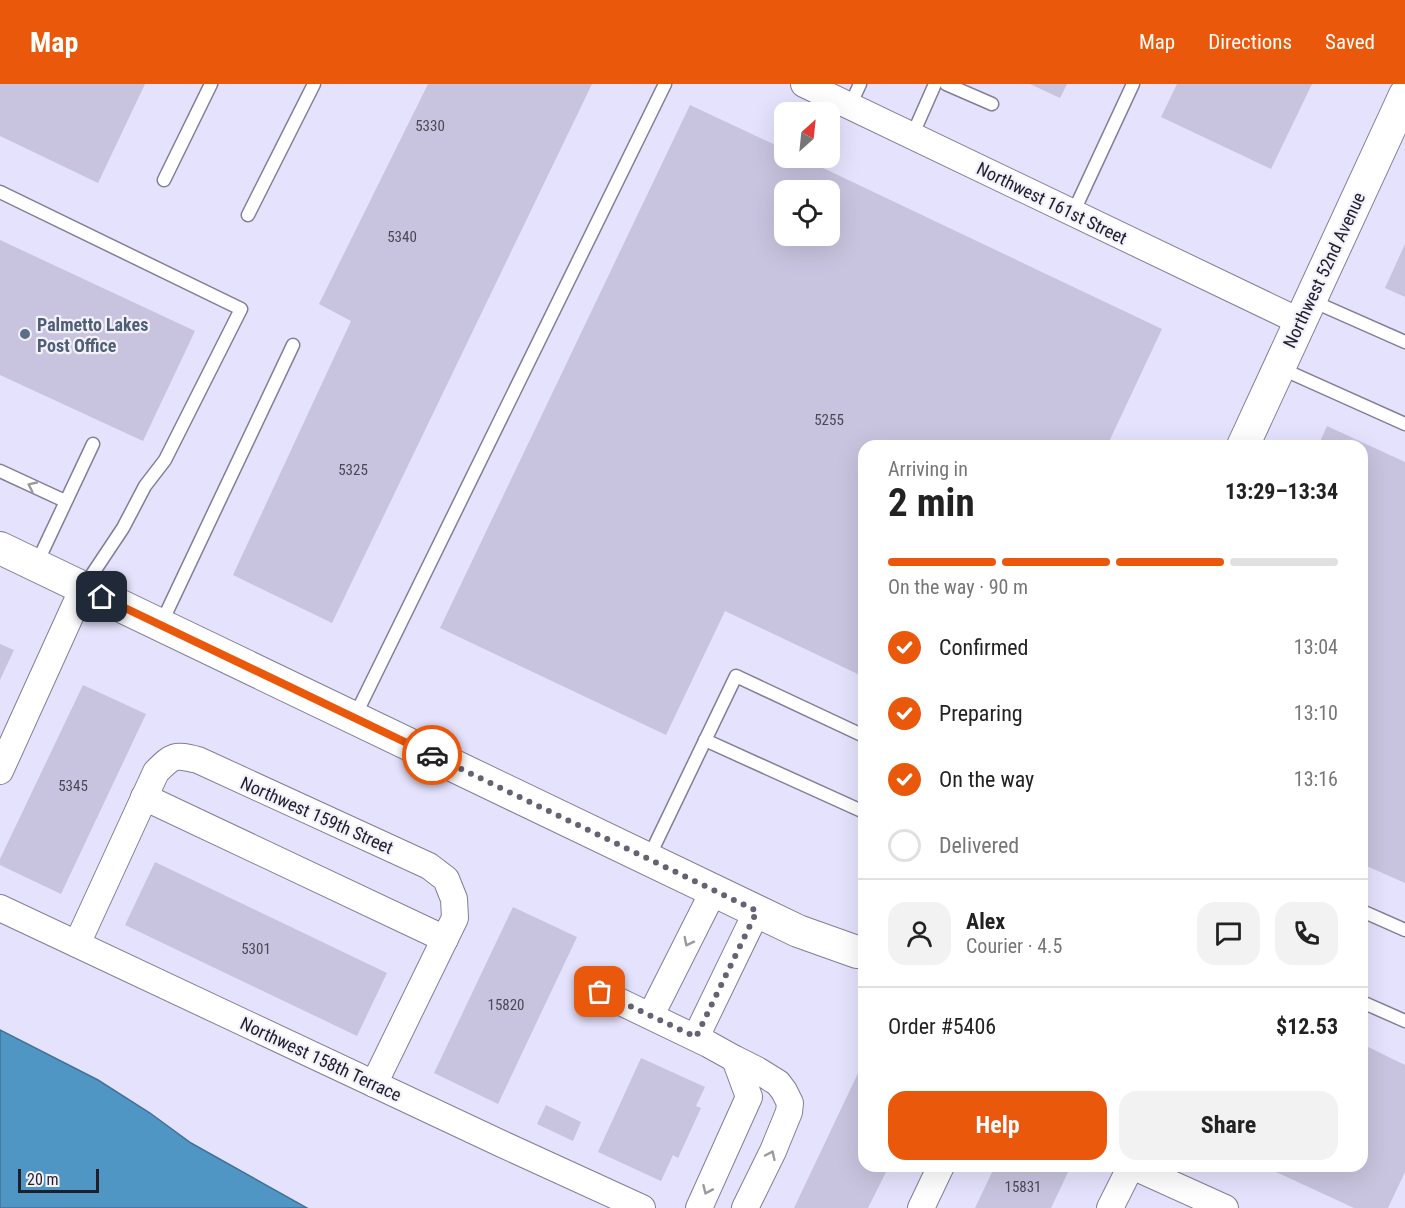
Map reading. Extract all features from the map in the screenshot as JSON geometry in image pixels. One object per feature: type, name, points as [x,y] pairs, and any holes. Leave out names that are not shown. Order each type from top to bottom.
[{"type":"street","name":"Northwest 161st Street","points":[[804,84],[855,95],[912,136],[1073,213],[1306,311]]},
{"type":"street","name":"Northwest 52nd Avenue","points":[[1246,440],[1405,95]]},
{"type":"street","points":[[0,548],[798,931],[858,952]]},
{"type":"street","points":[[0,771],[83,588]]},
{"type":"street","name":"Northwest 159th Street","points":[[77,944],[156,771],[170,758],[182,756],[198,760],[429,866],[446,879],[454,899],[455,918],[375,1084]]},
{"type":"street","points":[[144,797],[445,939]]},
{"type":"street","points":[[651,1015],[714,890]]},
{"type":"street","name":"Northwest 158th Terrace","points":[[0,908],[642,1208]]},
{"type":"street","points":[[696,1037],[757,911]]},
{"type":"street","points":[[600,992],[696,1037],[757,1070],[778,1083],[784,1091],[790,1103],[789,1112],[774,1151],[745,1208]]},
{"type":"street","points":[[699,1208],[749,1097],[735,1059]]},
{"type":"street","points":[[921,1208],[938,1172]]},
{"type":"street","points":[[1110,1208],[1128,1172]]},
{"type":"street","points":[[1144,1172],[1225,1208]]},
{"type":"lane","points":[[164,180],[211,84]]},
{"type":"lane","points":[[248,215],[314,84]]},
{"type":"lane","points":[[354,718],[665,84]]},
{"type":"lane","points":[[912,136],[935,84]]},
{"type":"lane","points":[[946,84],[992,104]]},
{"type":"lane","points":[[1073,213],[1133,84]]},
{"type":"lane","points":[[0,192],[241,309],[165,460],[145,486],[123,528],[83,588]]},
{"type":"lane","points":[[1306,311],[1405,342]]},
{"type":"lane","points":[[160,625],[293,345]]},
{"type":"lane","points":[[1279,367],[1405,424]]},
{"type":"lane","points":[[36,565],[93,444]]},
{"type":"lane","points":[[0,471],[65,501]]},
{"type":"lane","points":[[648,859],[736,676],[858,733]]},
{"type":"lane","points":[[705,740],[858,809]]},
{"type":"lane","points":[[1368,914],[1405,930]]},
{"type":"lane","points":[[1368,1005],[1405,1022]]},
{"type":"water","points":[[0,1030],[98,1080],[150,1113],[191,1143],[307,1208],[0,1208]]},
{"type":"building","points":[[0,84],[145,84],[98,183],[0,136]]},
{"type":"building","points":[[428,84],[592,84],[332,623],[233,575],[351,321],[319,304]]},
{"type":"building","points":[[1030,84],[1067,84],[1060,98]]},
{"type":"building","points":[[1177,84],[1312,84],[1271,169],[1161,117]]},
{"type":"building","points":[[690,105],[774,144],[774,168],[823,168],[1162,329],[1110,440],[858,440],[858,674],[725,611],[666,735],[440,628]]},
{"type":"building","points":[[0,240],[195,331],[143,441],[0,375]]},
{"type":"building","points":[[1405,244],[1405,297],[1385,288]]},
{"type":"building","points":[[1327,426],[1357,440],[1321,440]]},
{"type":"building","points":[[1368,445],[1405,462],[1405,883],[1368,867]]},
{"type":"building","points":[[0,644],[14,650],[0,680]]},
{"type":"building","points":[[83,685],[146,714],[61,894],[0,865],[0,859]]},
{"type":"building","points":[[155,862],[387,973],[357,1036],[125,925]]},
{"type":"building","points":[[513,907],[577,937],[498,1104],[434,1073]]},
{"type":"building","points":[[1368,1047],[1405,1065],[1405,1172],[1388,1208],[1354,1208],[1276,1172],[1368,1172]]},
{"type":"building","points":[[641,1058],[705,1087],[696,1106],[701,1108],[678,1158],[673,1155],[661,1181],[598,1152]]},
{"type":"building","points":[[858,1073],[858,1172],[886,1172],[868,1208],[794,1208]]},
{"type":"building","points":[[546,1105],[581,1122],[573,1141],[537,1124]]},
{"type":"building","points":[[992,1172],[1068,1172],[1051,1208],[975,1208]]},
{"type":"way so far","points":[[432,755],[757,911],[696,1037],[600,992]]},
{"type":"place","name":"Palmetto Lakes Post Office","points":[[25,334]]},
{"type":"route","points":[[102,597],[432,755]]}]
